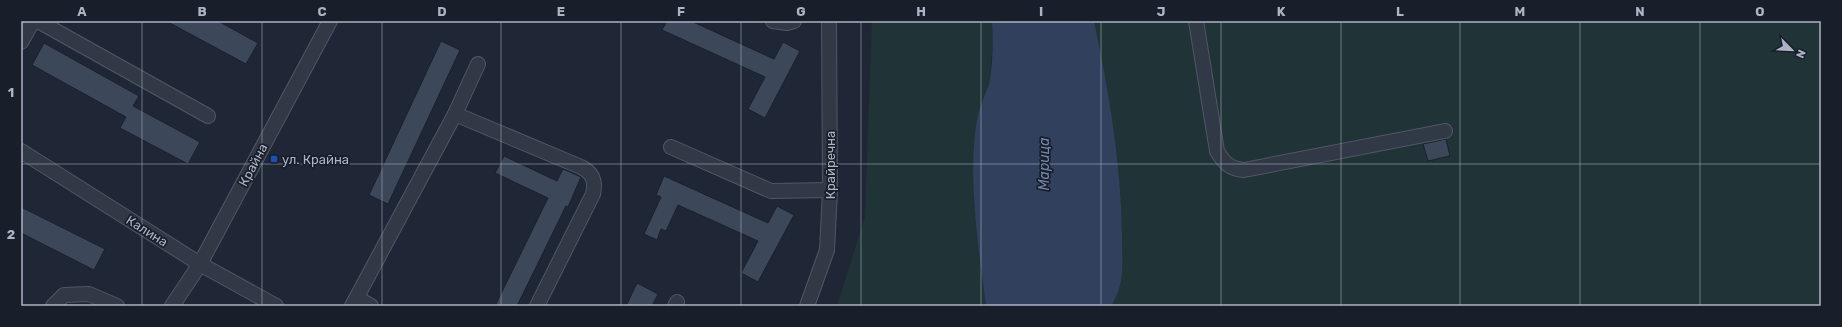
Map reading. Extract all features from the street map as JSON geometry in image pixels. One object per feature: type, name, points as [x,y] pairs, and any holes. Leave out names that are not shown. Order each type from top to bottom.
[{"type":"street","points":[[21,42],[33,21]]},
{"type":"street","points":[[38,21],[208,116]]},
{"type":"street","name":"Крайна","points":[[172,306],[200,264],[330,21]]},
{"type":"street","points":[[773,21],[787,23],[794,21]]},
{"type":"street","name":"Крайречна","points":[[807,306],[827,250],[830,190],[829,21]]},
{"type":"street","points":[[1196,21],[1217,151],[1222,161],[1234,169],[1244,170],[1445,131]]},
{"type":"street","points":[[371,306],[355,302],[455,114],[478,64]]},
{"type":"street","points":[[455,114],[590,171],[593,178],[595,185],[593,194],[537,306]]},
{"type":"street","points":[[671,147],[771,191],[830,190]]},
{"type":"street","name":"Калина","points":[[21,152],[200,264],[276,306]]},
{"type":"street","points":[[53,306],[64,295],[89,294],[117,306]]},
{"type":"green space","points":[[872,21],[992,21],[990,79],[977,120],[975,199],[986,306],[837,306],[865,217]]},
{"type":"green space","points":[[1094,21],[1821,21],[1821,306],[1112,306],[1120,286],[1122,274],[1121,208],[1117,154],[1105,74]]},
{"type":"water","name":"Марица","points":[[992,21],[1094,21],[1105,74],[1117,154],[1121,208],[1122,274],[1120,286],[1112,306],[986,306],[975,213],[973,164],[977,120],[979,110],[989,84],[991,72]]},
{"type":"building","points":[[166,21],[218,21],[258,43],[246,64]]},
{"type":"building","points":[[667,21],[691,21],[774,59],[783,42],[800,51],[765,118],[748,109],[765,77],[662,30]]},
{"type":"building","points":[[441,41],[460,50],[388,204],[369,195]]},
{"type":"building","points":[[44,43],[139,96],[133,106],[200,142],[188,164],[120,128],[126,117],[32,65]]},
{"type":"building","points":[[1446,139],[1450,156],[1428,161],[1423,144]]},
{"type":"building","points":[[504,156],[557,181],[563,169],[581,177],[568,207],[566,206],[517,306],[495,306],[548,198],[495,173]]},
{"type":"building","points":[[664,176],[768,223],[777,206],[794,215],[758,282],[741,273],[758,241],[678,205],[666,231],[661,229],[657,240],[644,234],[661,197],[656,195]]},
{"type":"building","points":[[21,207],[105,249],[94,270],[21,233]]},
{"type":"building","points":[[637,283],[658,294],[652,306],[626,306]]},
{"type":"place","name":"ул. Крайна","points":[[274,159]]}]
